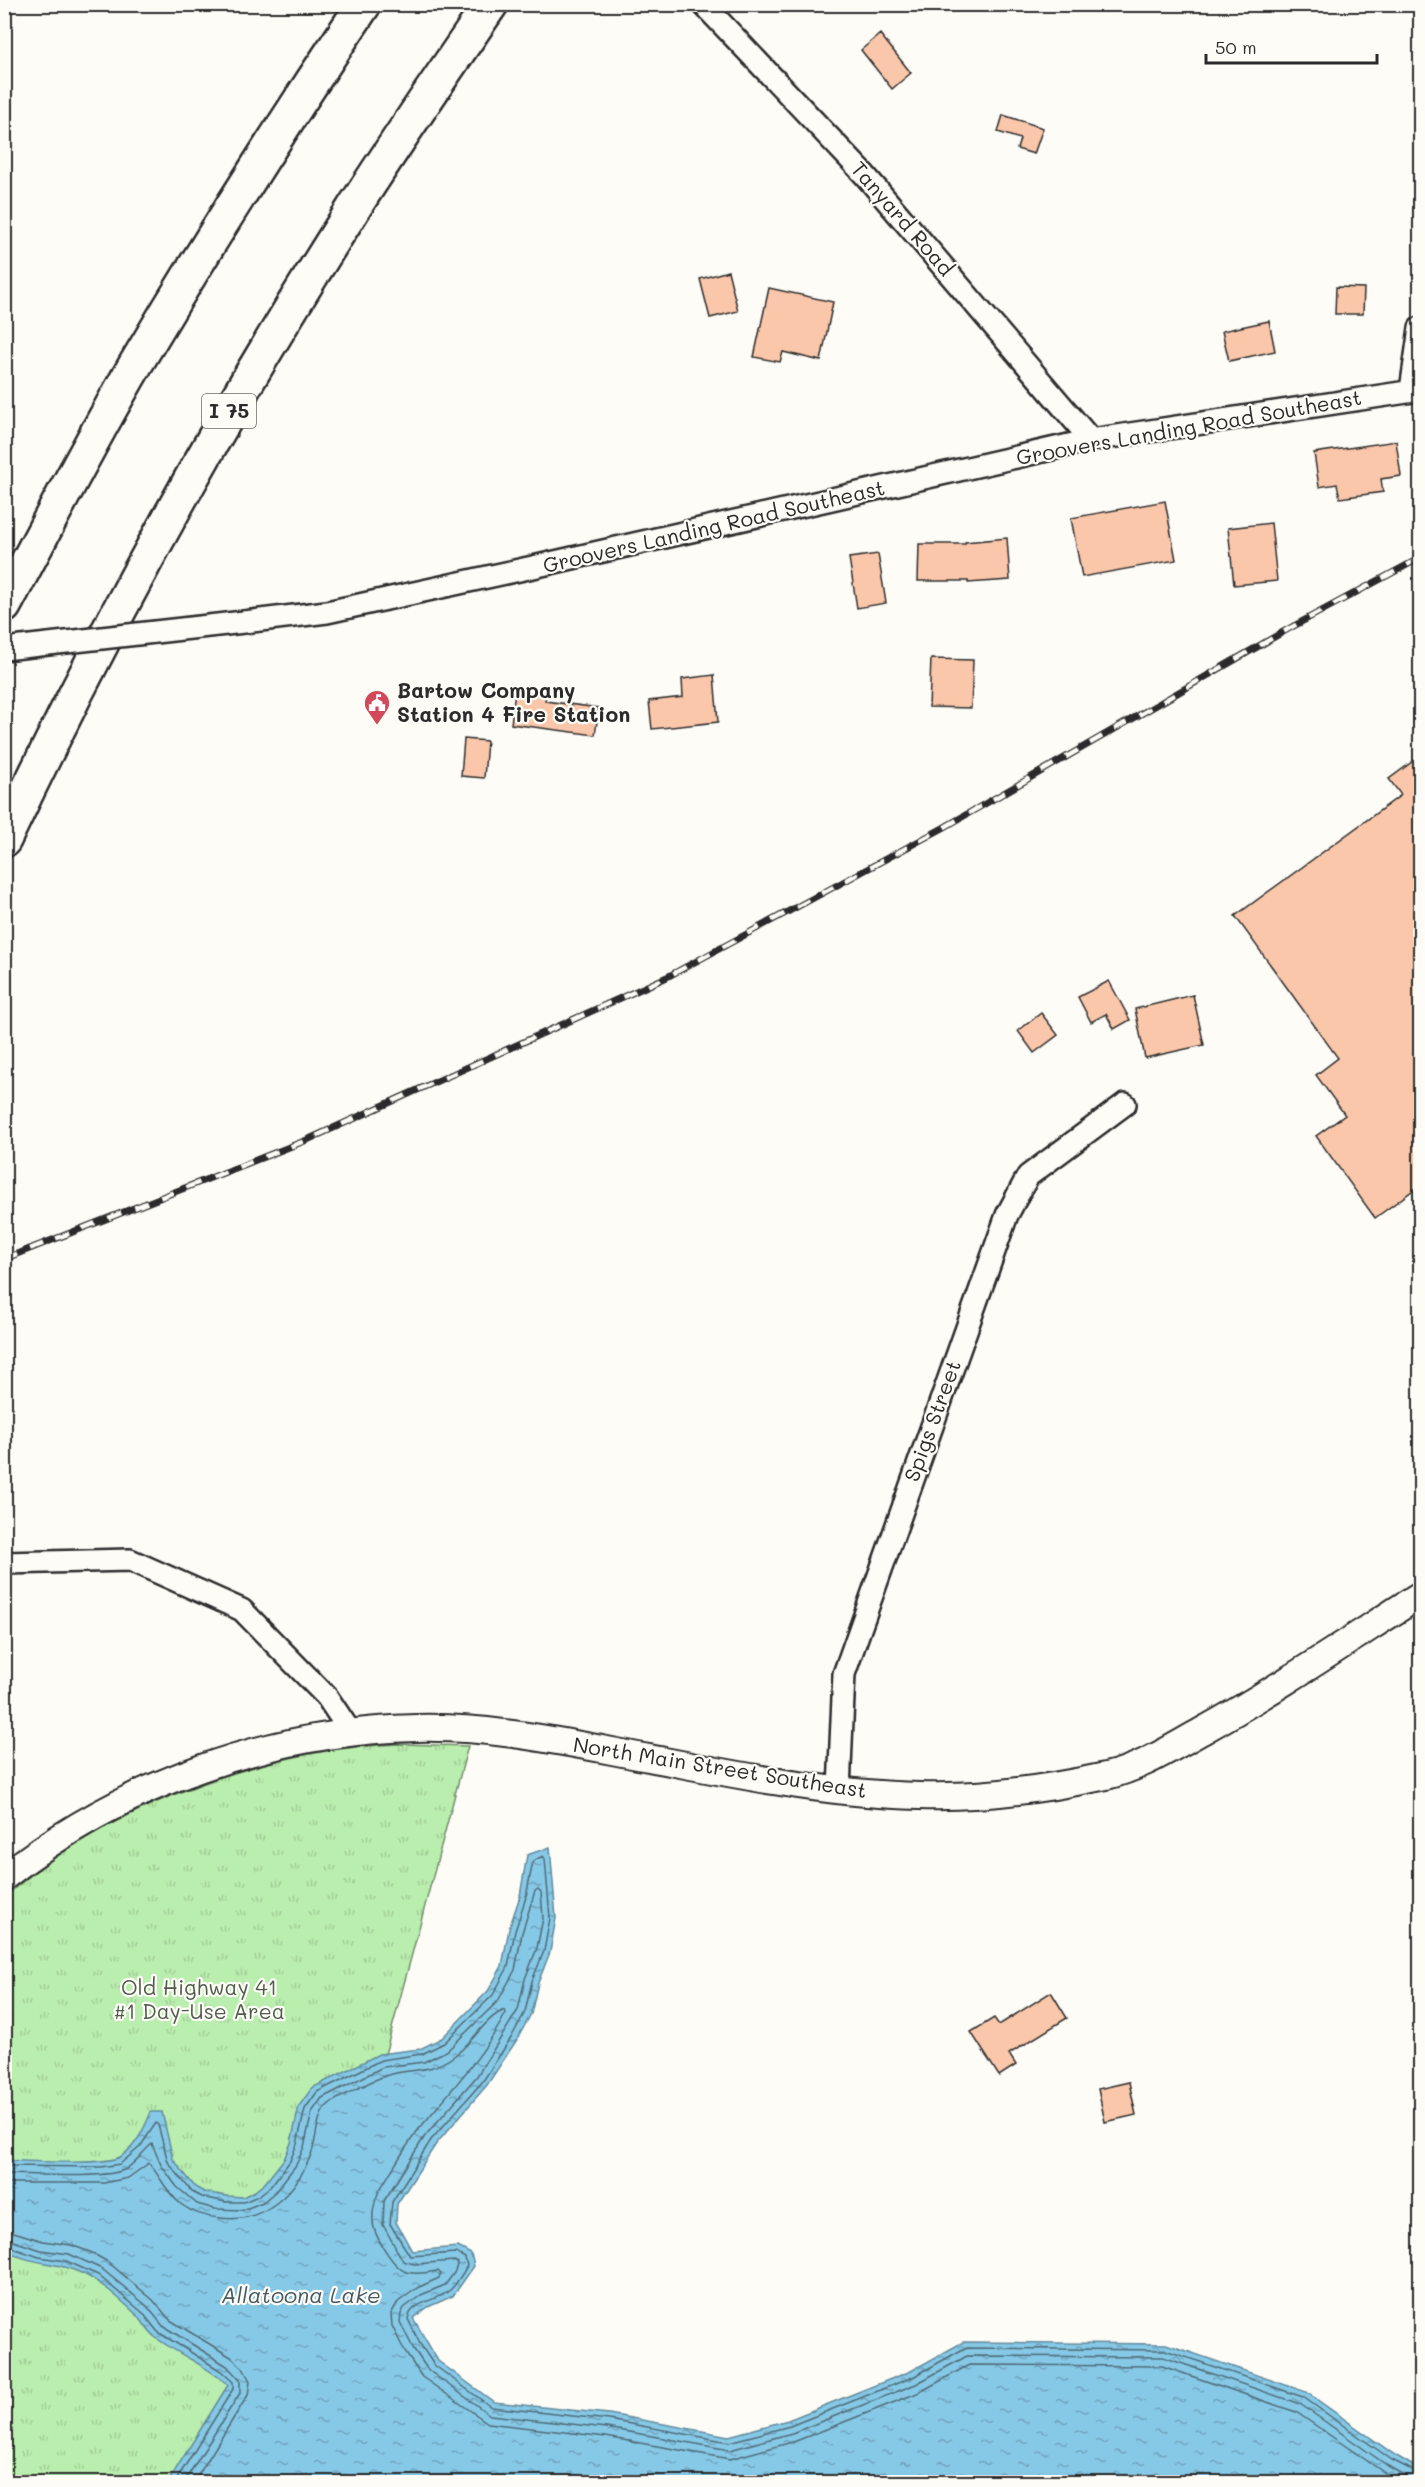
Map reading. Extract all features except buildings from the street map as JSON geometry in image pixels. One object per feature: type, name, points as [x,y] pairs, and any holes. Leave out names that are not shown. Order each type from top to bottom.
[{"type":"highway","points":[[4,606],[137,363],[199,260],[364,4]]},
{"type":"highway","name":"I 75","points":[[4,840],[117,612],[228,414],[351,213],[491,4]]},
{"type":"street","name":"Tanyard Road","points":[[703,4],[864,174],[1091,440]]},
{"type":"street","points":[[1416,390],[1420,328]]},
{"type":"street","name":"Groovers Landing Road Southeast","points":[[4,648],[327,612],[1091,440],[1416,390]]},
{"type":"street","name":"Spigs Street","points":[[839,1790],[844,1674],[1006,1215],[1028,1176],[1125,1104]]},
{"type":"street","points":[[4,1563],[130,1560],[242,1610],[327,1697],[351,1732]]},
{"type":"street","name":"North Main Street Southeast","points":[[4,1877],[96,1815],[163,1784],[238,1756],[299,1740],[351,1732],[418,1728],[532,1737],[839,1790],[922,1797],[976,1795],[1030,1789],[1110,1775],[1142,1764],[1235,1712],[1420,1595]]},
{"type":"green space","name":"Old Highway 41 #1 Day-Use Area","points":[[398,1744],[468,1746],[356,2162],[282,2482],[5,2482],[5,1897],[73,1846],[153,1804],[195,1787],[280,1760],[340,1749]]},
{"type":"water","name":"Allatoona Lake","points":[[550,1847],[556,1918],[550,1952],[538,1983],[531,2014],[487,2085],[436,2144],[397,2204],[396,2222],[412,2251],[458,2247],[471,2254],[474,2266],[453,2296],[428,2307],[413,2318],[438,2361],[494,2402],[609,2414],[729,2436],[788,2420],[911,2371],[963,2342],[1166,2344],[1306,2392],[1420,2470],[1420,2482],[168,2482],[228,2385],[155,2337],[138,2316],[95,2280],[70,2269],[24,2258],[5,2250],[5,2160],[65,2162],[111,2160],[120,2157],[131,2148],[151,2112],[162,2112],[173,2159],[195,2187],[204,2192],[227,2196],[243,2197],[255,2191],[265,2183],[284,2159],[291,2143],[299,2106],[312,2088],[379,2054],[420,2049],[442,2038],[488,1991],[502,1966],[509,1929],[520,1896],[527,1855]]},
{"type":"railway","points":[[4,1259],[307,1140],[667,977],[943,828],[1290,628],[1420,558]]},
{"type":"place","name":"Bartow Company Station 4 Fire Station","points":[[377,726]]}]
